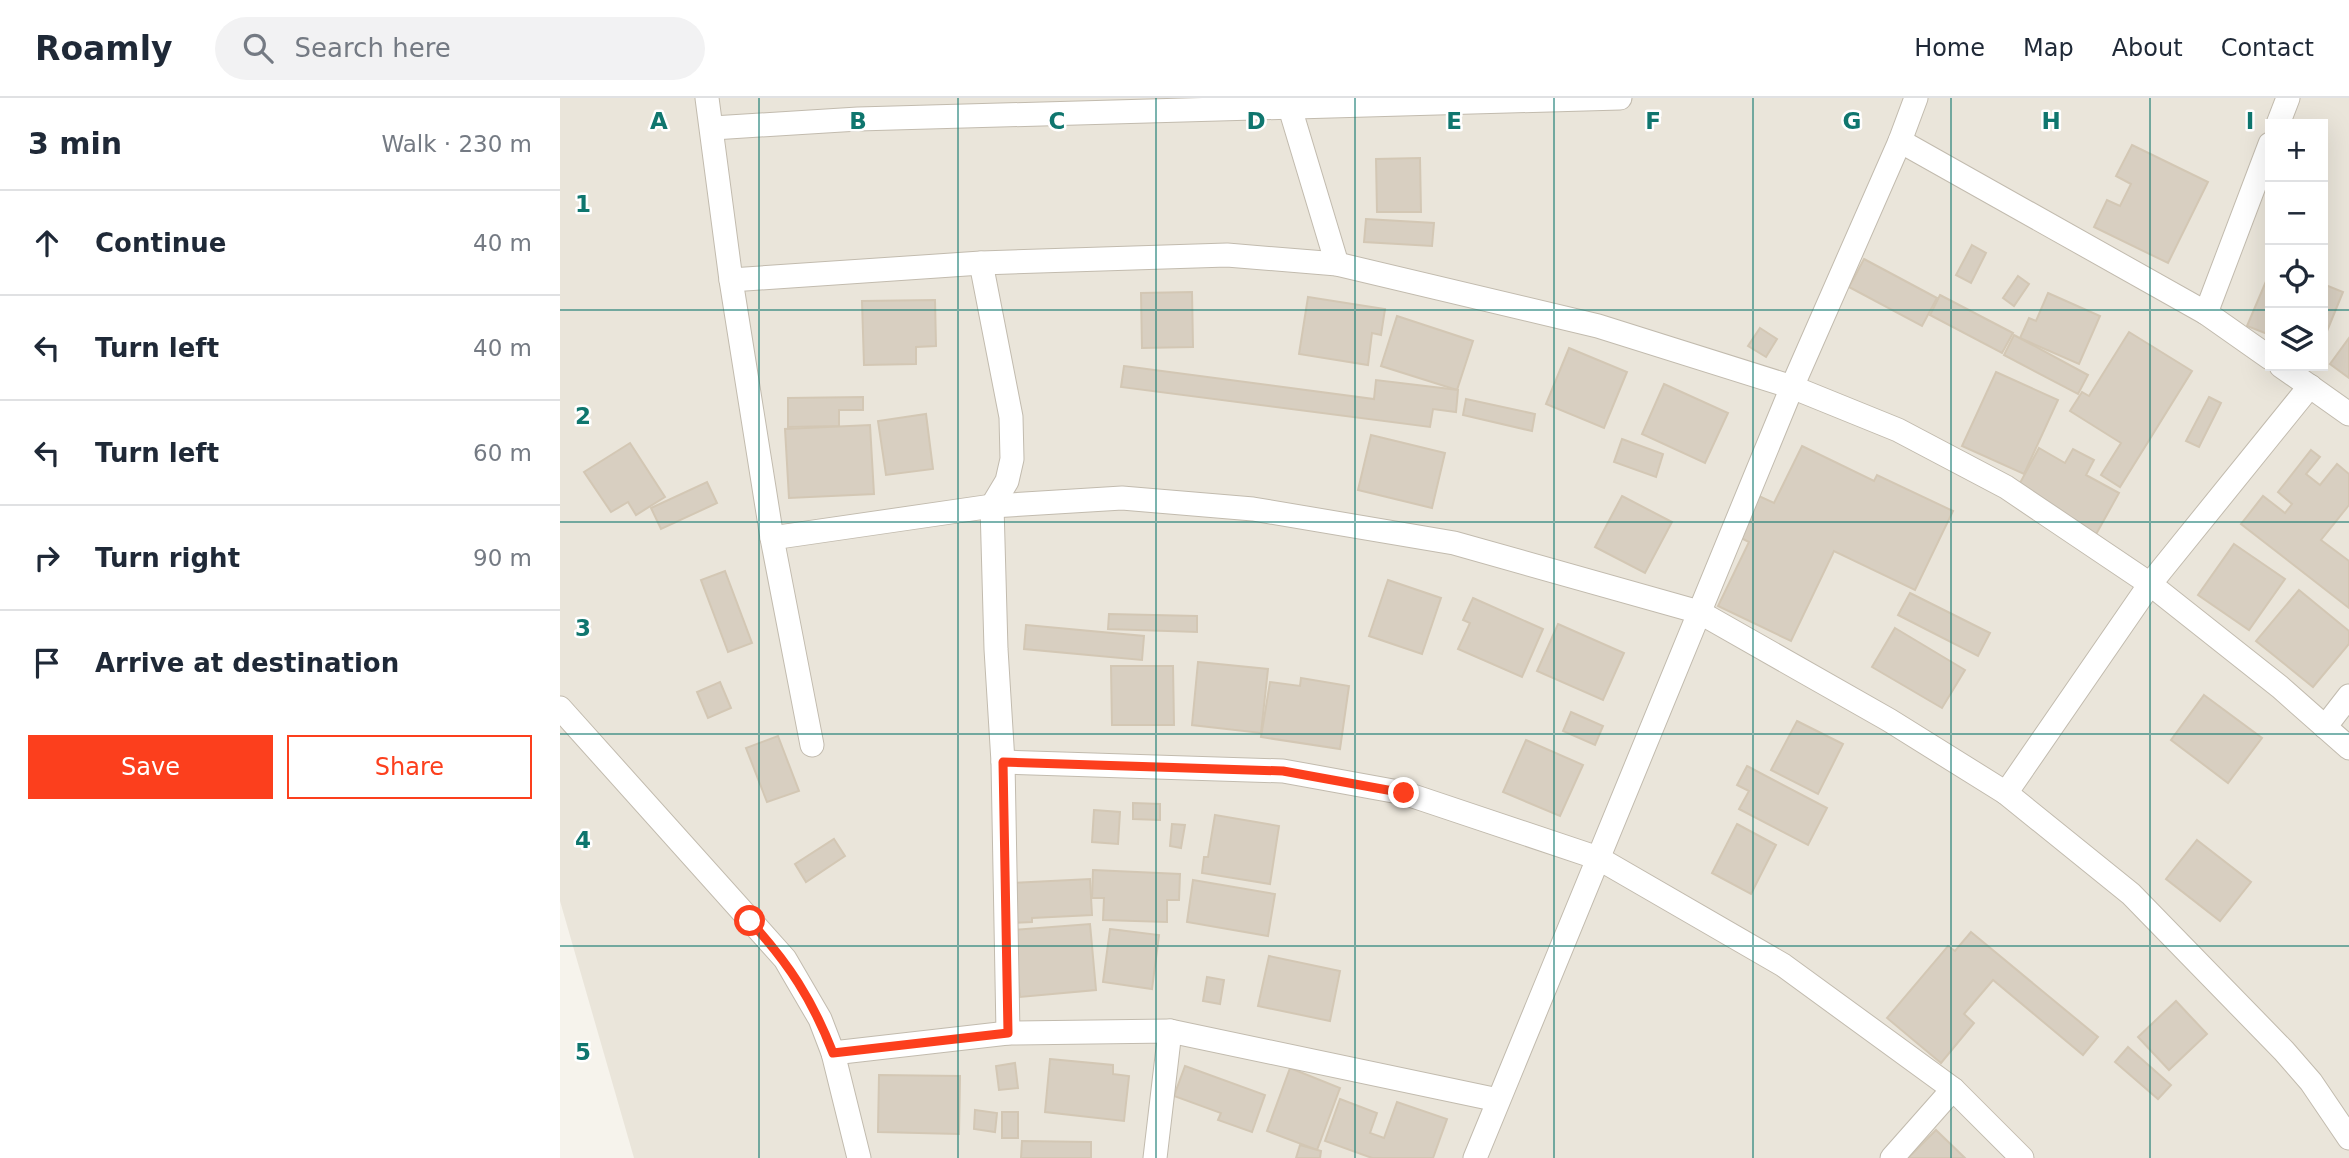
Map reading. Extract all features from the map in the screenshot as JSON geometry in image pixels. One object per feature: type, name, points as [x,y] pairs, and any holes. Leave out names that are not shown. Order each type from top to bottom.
[{"type":"street","points":[[707,98],[731,280],[772,538],[812,745]]},
{"type":"street","points":[[713,128],[857,109],[1620,98]]},
{"type":"street","points":[[1475,1158],[1792,387],[1900,141],[1916,98]]},
{"type":"street","points":[[2280,119],[2288,98]]},
{"type":"street","points":[[1289,104],[1337,264]]},
{"type":"street","points":[[1900,141],[2206,313],[2265,354]]},
{"type":"street","points":[[2206,313],[2265,157]]},
{"type":"street","points":[[731,280],[981,263],[1227,255],[1337,264],[1598,326],[1792,387],[1898,430],[2006,487],[2150,584],[2280,687],[2349,748]]},
{"type":"street","points":[[981,263],[1011,417],[1012,459],[1007,481],[992,506],[996,649],[1003,762],[1008,1033]]},
{"type":"street","points":[[2288,371],[2349,414]]},
{"type":"street","points":[[2006,793],[2150,584],[2310,386]]},
{"type":"street","points":[[772,538],[992,506],[1122,498],[1253,509],[1454,543],[1699,612],[1889,720],[2006,793],[2131,894],[2284,1051],[2311,1082],[2349,1138]]},
{"type":"street","points":[[2325,727],[2349,696]]},
{"type":"street","points":[[560,708],[785,959],[820,1019],[833,1053],[859,1158]]},
{"type":"street","points":[[1003,762],[1283,771],[1404,793],[1598,858],[1783,965],[1953,1089],[2022,1158]]},
{"type":"street","points":[[833,1053],[1008,1033],[1170,1031],[1498,1100]]},
{"type":"street","points":[[1155,1158],[1170,1031]]},
{"type":"street","points":[[1892,1158],[1953,1089]]},
{"type":"shaded area","points":[[560,98],[2349,98],[2349,1158],[634,1158],[560,901]]},
{"type":"building","points":[[2132,145],[2208,182],[2168,263],[2094,227],[2107,200],[2120,206],[2131,184],[2116,176]]},
{"type":"building","points":[[1420,158],[1421,212],[1377,212],[1376,159]]},
{"type":"building","points":[[1366,219],[1434,223],[1432,246],[1364,242]]},
{"type":"building","points":[[1972,245],[1986,253],[1971,283],[1956,275]]},
{"type":"building","points":[[1864,259],[1937,298],[1922,326],[1849,287]]},
{"type":"building","points":[[2018,276],[2029,284],[2014,306],[2003,298]]},
{"type":"building","points":[[2265,284],[2265,333],[2247,326]]},
{"type":"building","points":[[2328,286],[2343,292],[2328,329]]},
{"type":"building","points":[[1192,292],[1193,347],[1142,348],[1141,293]]},
{"type":"building","points":[[2048,293],[2100,316],[2079,364],[2020,338],[2029,318],[2036,321]]},
{"type":"building","points":[[1940,295],[2013,333],[2002,353],[1930,315]]},
{"type":"building","points":[[1308,297],[1385,309],[1381,335],[1372,333],[1368,365],[1299,354]]},
{"type":"building","points":[[935,300],[936,346],[916,347],[916,364],[864,365],[862,301]]},
{"type":"building","points":[[1397,316],[1473,341],[1457,390],[1381,366]]},
{"type":"building","points":[[1760,328],[1777,339],[1766,357],[1748,346]]},
{"type":"building","points":[[2129,332],[2192,371],[2120,487],[2101,475],[2121,443],[2070,411],[2082,392],[2089,396]]},
{"type":"building","points":[[2014,335],[2088,375],[2078,394],[2004,355]]},
{"type":"building","points":[[2349,338],[2349,378],[2330,364]]},
{"type":"building","points":[[1569,348],[1627,372],[1604,428],[1546,404]]},
{"type":"building","points":[[1124,366],[1374,399],[1376,380],[1458,390],[1456,412],[1433,409],[1430,427],[1121,387]]},
{"type":"building","points":[[1996,372],[2058,400],[2024,474],[1962,446]]},
{"type":"building","points":[[1664,384],[1728,413],[1705,463],[1642,434]]},
{"type":"building","points":[[863,397],[863,410],[839,410],[839,426],[788,427],[788,398]]},
{"type":"building","points":[[2209,397],[2221,403],[2199,447],[2186,441]]},
{"type":"building","points":[[1466,399],[1535,414],[1532,431],[1463,415]]},
{"type":"building","points":[[926,414],[933,469],[886,475],[878,421]]},
{"type":"building","points":[[870,425],[874,494],[789,498],[785,429]]},
{"type":"building","points":[[1371,435],[1445,453],[1432,508],[1358,490]]},
{"type":"building","points":[[1622,439],[1663,454],[1656,477],[1614,462]]},
{"type":"building","points":[[630,443],[665,497],[636,515],[628,502],[611,512],[584,472]]},
{"type":"building","points":[[1802,446],[1874,481],[1877,475],[1953,511],[1915,590],[1834,551],[1791,641],[1718,606],[1749,542],[1739,537],[1759,496],[1774,503]]},
{"type":"building","points":[[2039,448],[2065,463],[2073,449],[2094,460],[2086,475],[2119,493],[2094,538],[2014,494]]},
{"type":"building","points":[[2311,450],[2320,457],[2306,474],[2320,485],[2337,464],[2349,474],[2349,505],[2321,540],[2349,561],[2349,608],[2241,524],[2263,496],[2285,513],[2292,504],[2278,492]]},
{"type":"building","points":[[707,482],[717,503],[661,529],[651,508]]},
{"type":"building","points":[[1622,496],[1672,522],[1645,573],[1595,547]]},
{"type":"building","points":[[2234,544],[2285,579],[2249,630],[2198,595]]},
{"type":"building","points":[[725,571],[752,643],[728,652],[701,580]]},
{"type":"building","points":[[1388,580],[1441,598],[1422,654],[1369,636]]},
{"type":"building","points":[[2299,590],[2349,631],[2349,644],[2313,687],[2256,641]]},
{"type":"building","points":[[1910,593],[1990,633],[1978,656],[1898,615]]},
{"type":"building","points":[[1473,598],[1543,629],[1522,677],[1458,649],[1470,623],[1463,620]]},
{"type":"building","points":[[1109,614],[1197,616],[1197,632],[1108,629]]},
{"type":"building","points":[[1558,624],[1624,653],[1603,700],[1537,671]]},
{"type":"building","points":[[1026,625],[1144,636],[1142,660],[1024,649]]},
{"type":"building","points":[[1895,628],[1965,670],[1942,708],[1872,667]]},
{"type":"building","points":[[1198,662],[1268,669],[1261,733],[1192,725]]},
{"type":"building","points":[[1111,666],[1173,666],[1174,725],[1112,725]]},
{"type":"building","points":[[1301,678],[1349,686],[1340,749],[1261,737],[1270,682],[1300,686]]},
{"type":"building","points":[[720,682],[731,708],[708,718],[697,692]]},
{"type":"building","points":[[2204,695],[2262,738],[2228,783],[2171,740]]},
{"type":"building","points":[[1571,712],[1603,726],[1595,745],[1563,731]]},
{"type":"building","points":[[1797,721],[1843,744],[1818,794],[1771,770]]},
{"type":"building","points":[[778,736],[799,791],[767,802],[746,748]]},
{"type":"building","points":[[1526,740],[1583,765],[1560,816],[1503,792]]},
{"type":"building","points":[[1747,766],[1827,808],[1808,845],[1739,809],[1749,791],[1737,785]]},
{"type":"building","points":[[1133,803],[1160,804],[1160,820],[1133,819]]},
{"type":"building","points":[[1094,810],[1120,812],[1118,844],[1092,842]]},
{"type":"building","points":[[1215,815],[1279,826],[1270,884],[1202,873],[1204,857],[1208,857]]},
{"type":"building","points":[[1172,824],[1185,825],[1181,848],[1170,846]]},
{"type":"building","points":[[1737,824],[1776,845],[1751,894],[1712,873]]},
{"type":"building","points":[[834,839],[845,856],[806,882],[795,864]]},
{"type":"building","points":[[2197,840],[2251,882],[2220,921],[2166,879]]},
{"type":"building","points":[[1093,870],[1180,874],[1179,900],[1167,900],[1167,922],[1103,920],[1104,898],[1092,898]]},
{"type":"building","points":[[1090,879],[1092,915],[1032,918],[1032,922],[1012,923],[1010,883]]},
{"type":"building","points":[[1193,880],[1275,894],[1268,936],[1187,922]]},
{"type":"building","points":[[1090,924],[1096,990],[1020,997],[1014,930]]},
{"type":"building","points":[[1110,929],[1159,935],[1152,989],[1103,982]]},
{"type":"building","points":[[1971,932],[2098,1037],[2083,1055],[1993,980],[1964,1014],[1974,1023],[1941,1063],[1887,1018],[1948,946],[1955,951]]},
{"type":"building","points":[[1269,956],[1340,971],[1330,1021],[1258,1006]]},
{"type":"building","points":[[1207,977],[1224,980],[1220,1004],[1203,1001]]},
{"type":"building","points":[[2176,1001],[2207,1034],[2169,1070],[2138,1037]]},
{"type":"building","points":[[2128,1047],[2171,1085],[2158,1099],[2115,1062]]},
{"type":"building","points":[[1050,1059],[1113,1065],[1113,1074],[1129,1076],[1124,1121],[1045,1112]]},
{"type":"building","points":[[1015,1063],[1018,1088],[999,1090],[996,1066]]},
{"type":"building","points":[[1185,1066],[1265,1095],[1252,1132],[1218,1120],[1221,1113],[1174,1096]]},
{"type":"building","points":[[1290,1068],[1340,1088],[1317,1150],[1267,1131]]},
{"type":"building","points":[[879,1075],[960,1076],[959,1134],[878,1132]]},
{"type":"building","points":[[1340,1099],[1377,1113],[1370,1133],[1384,1138],[1397,1102],[1447,1119],[1433,1158],[1372,1158],[1325,1141]]},
{"type":"building","points":[[975,1110],[997,1113],[995,1132],[974,1129]]},
{"type":"building","points":[[1002,1112],[1018,1112],[1018,1138],[1002,1138]]},
{"type":"building","points":[[1936,1130],[1965,1158],[1908,1158]]},
{"type":"building","points":[[1022,1141],[1091,1142],[1091,1158],[1021,1158]]},
{"type":"building","points":[[1300,1145],[1321,1151],[1320,1158],[1296,1158]]},
{"type":"route","points":[[750,921],[785,959],[820,1019],[833,1053],[1008,1033],[1003,762],[1283,771],[1404,793]]}]
